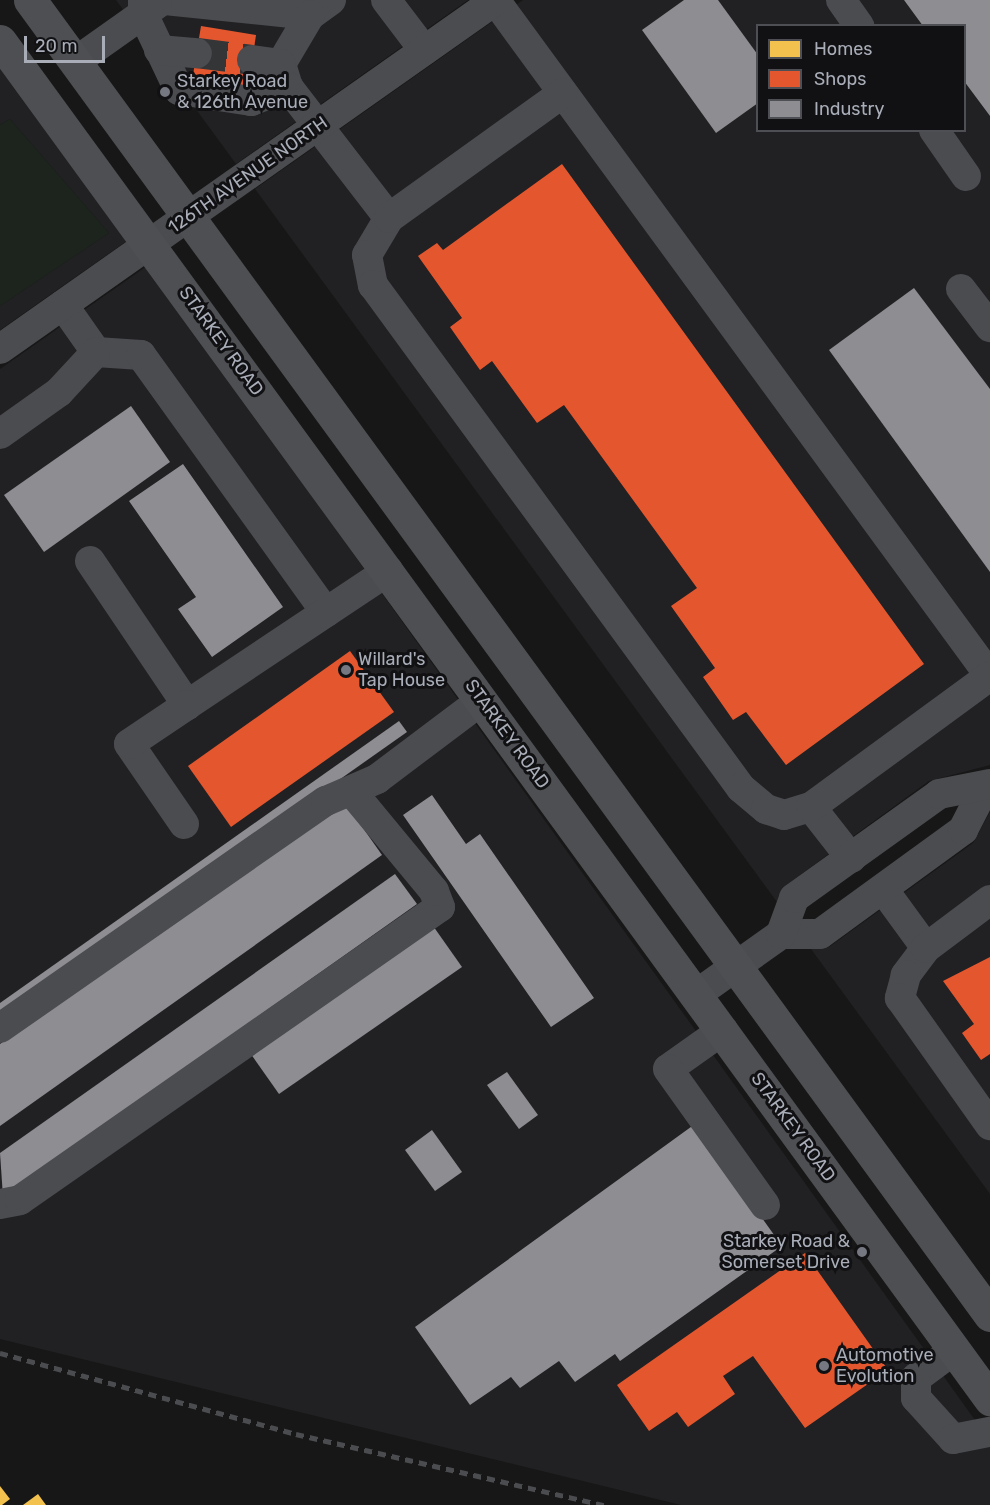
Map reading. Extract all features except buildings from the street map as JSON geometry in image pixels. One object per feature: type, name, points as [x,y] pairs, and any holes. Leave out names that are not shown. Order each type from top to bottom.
[{"type":"main road","points":[[30,0],[990,1315]]},
{"type":"main road","name":"STARKEY ROAD","points":[[0,41],[697,994],[990,1400]]},
{"type":"street","points":[[386,0],[424,50]]},
{"type":"street","points":[[495,0],[990,676],[811,807],[784,815],[766,809],[741,788],[373,285],[367,255],[389,218],[563,93]]},
{"type":"street","name":"126TH AVENUE NORTH","points":[[0,349],[495,0]]},
{"type":"street","points":[[841,0],[858,24]]},
{"type":"street","points":[[153,4],[159,50],[179,90],[251,101],[320,8]]},
{"type":"street","points":[[75,62],[153,4],[320,8]]},
{"type":"street","points":[[159,50],[197,53]]},
{"type":"street","points":[[274,70],[389,218]]},
{"type":"street","points":[[935,132],[966,176]]},
{"type":"street","points":[[960,289],[990,327]]},
{"type":"street","points":[[63,305],[96,352]]},
{"type":"street","points":[[0,434],[59,392],[96,352]]},
{"type":"street","points":[[96,352],[141,355],[326,612]]},
{"type":"street","points":[[90,561],[187,705]]},
{"type":"street","points":[[184,824],[129,744],[388,571]]},
{"type":"street","points":[[0,1028],[326,801],[352,792],[377,779],[482,700]]},
{"type":"street","points":[[781,934],[820,934],[883,889],[963,830],[988,786]]},
{"type":"street","points":[[697,994],[781,934],[794,898],[939,794],[988,786]]},
{"type":"street","points":[[0,1204],[20,1200],[440,907],[434,891],[352,792]]},
{"type":"street","points":[[811,807],[851,858]]},
{"type":"street","points":[[883,889],[927,948]]},
{"type":"street","points":[[990,900],[927,948],[906,975],[900,998],[990,1125]]},
{"type":"street","points":[[723,1030],[668,1069],[765,1205]]},
{"type":"street","points":[[954,1350],[915,1378],[916,1398],[953,1439],[990,1432]]},
{"type":"shaded area","points":[[116,0],[468,0],[236,164]]},
{"type":"shaded area","points":[[523,0],[990,0],[990,765],[929,781],[785,886],[777,902],[255,189]]},
{"type":"shaded area","points":[[0,66],[128,240],[0,330],[0,306],[109,233],[10,119],[0,125]]},
{"type":"shaded area","points":[[10,119],[109,233],[0,306],[0,125]]},
{"type":"shaded area","points":[[147,266],[990,1441],[990,1505],[681,1505],[0,1339],[0,369]]},
{"type":"shaded area","points":[[990,812],[990,1194],[811,949],[829,947],[973,843]]},
{"type":"tunnel","points":[[197,53],[252,60]]},
{"type":"railway","points":[[0,1353],[296,1434],[604,1505]]},
{"type":"place","name":"Starkey Road & 126th Avenue","points":[[165,92]]},
{"type":"place","name":"Willard's Tap House","points":[[346,670]]},
{"type":"place","name":"Starkey Road & Somerset Drive","points":[[862,1252]]},
{"type":"place","name":"Automotive Evolution","points":[[824,1366]]}]
